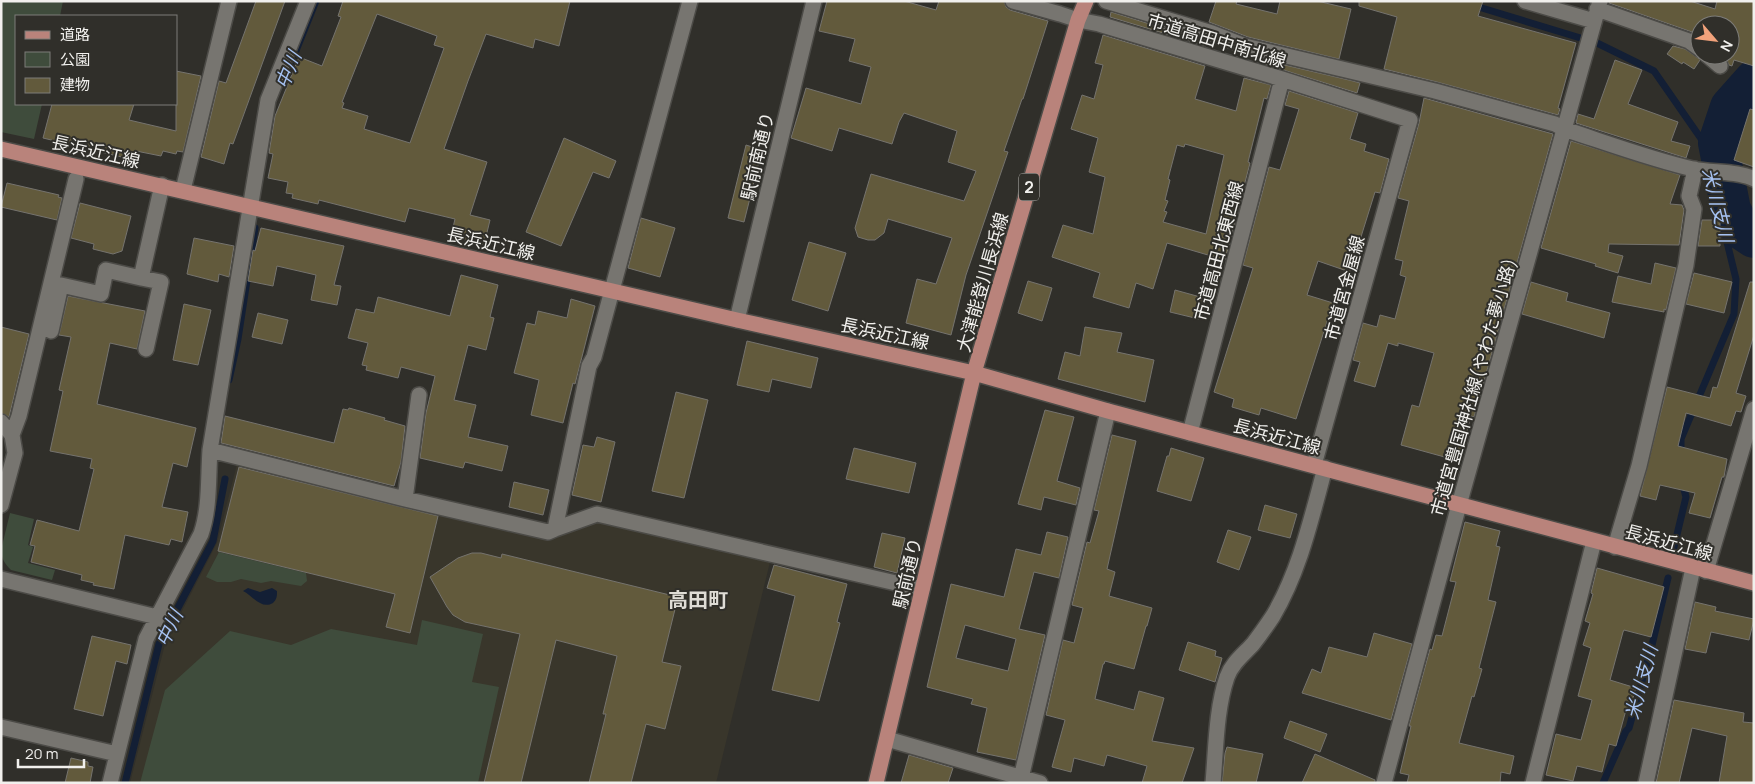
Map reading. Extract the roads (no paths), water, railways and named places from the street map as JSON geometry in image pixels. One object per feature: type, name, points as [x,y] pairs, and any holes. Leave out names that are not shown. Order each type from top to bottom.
[{"type":"main road","name":"大津能登川長浜線","points":[[974,373],[1078,20],[1086,1]]},
{"type":"main road","name":"長浜近江線","points":[[1,149],[737,320],[974,373],[1108,411],[1699,570],[1754,583]]},
{"type":"main road","name":"駅前通り","points":[[876,783],[974,373]]},
{"type":"street","points":[[183,190],[229,1]]},
{"type":"street","points":[[110,783],[146,640],[204,526],[210,450],[268,100],[308,1]]},
{"type":"street","points":[[555,529],[589,366],[594,358],[690,1]]},
{"type":"street","name":"駅前南通り","points":[[737,320],[814,1]]},
{"type":"street","name":"市道高田中南北線","points":[[1013,1],[1078,20],[1099,24],[1410,120]]},
{"type":"street","points":[[1106,1],[1212,33],[1245,46],[1435,91],[1555,124],[1564,129],[1650,157],[1698,170],[1754,179]]},
{"type":"street","points":[[1525,1],[1597,10],[1690,41]]},
{"type":"street","name":"市道宮豊国神社線(やわた夢小路)","points":[[1384,783],[1459,505],[1597,10]]},
{"type":"street","name":"市道高田北東西線","points":[[1190,433],[1282,79]]},
{"type":"street","name":"市道宮金屋線","points":[[1212,783],[1222,696],[1228,674],[1235,662],[1252,644],[1273,616],[1295,572],[1304,548],[1320,467],[1410,120]]},
{"type":"street","points":[[1615,547],[1638,466],[1686,265],[1694,209],[1690,196],[1698,170]]},
{"type":"street","points":[[1,505],[15,453],[12,435],[19,416],[76,179]]},
{"type":"street","points":[[141,278],[162,185]]},
{"type":"street","points":[[51,331],[61,285],[101,294],[106,270],[161,282],[146,348]]},
{"type":"street","points":[[405,499],[419,395]]},
{"type":"street","points":[[1646,783],[1699,570],[1754,409]]},
{"type":"street","points":[[1021,778],[1108,411]]},
{"type":"street","points":[[1,422],[12,435]]},
{"type":"street","points":[[210,450],[405,499],[548,532],[597,514],[922,589]]},
{"type":"street","points":[[1533,783],[1594,541]]},
{"type":"street","points":[[1,579],[157,617]]},
{"type":"street","points":[[1,727],[117,754]]},
{"type":"street","points":[[887,739],[1040,783]]},
{"type":"water","points":[[248,588],[260,592],[272,588],[277,591],[276,599],[273,603],[265,605],[243,591]]},
{"type":"waterway","name":"中川","points":[[285,78],[316,1]]},
{"type":"waterway","name":"米川支川","points":[[1472,5],[1597,43],[1654,71],[1702,140],[1736,279],[1734,314],[1681,439],[1681,456]]},
{"type":"waterway","points":[[1754,80],[1730,107],[1718,143],[1731,210],[1742,230],[1754,238]]},
{"type":"waterway","name":"中川","points":[[229,380],[238,339],[255,228]]},
{"type":"waterway","name":"中川","points":[[125,783],[159,644],[213,541],[225,479]]},
{"type":"waterway","name":"米川支川","points":[[1674,547],[1686,497],[1682,482]]},
{"type":"waterway","name":"米川支川","points":[[1603,783],[1629,728],[1668,578]]},
{"type":"district","name":"高田町","points":[[698,599]]}]
